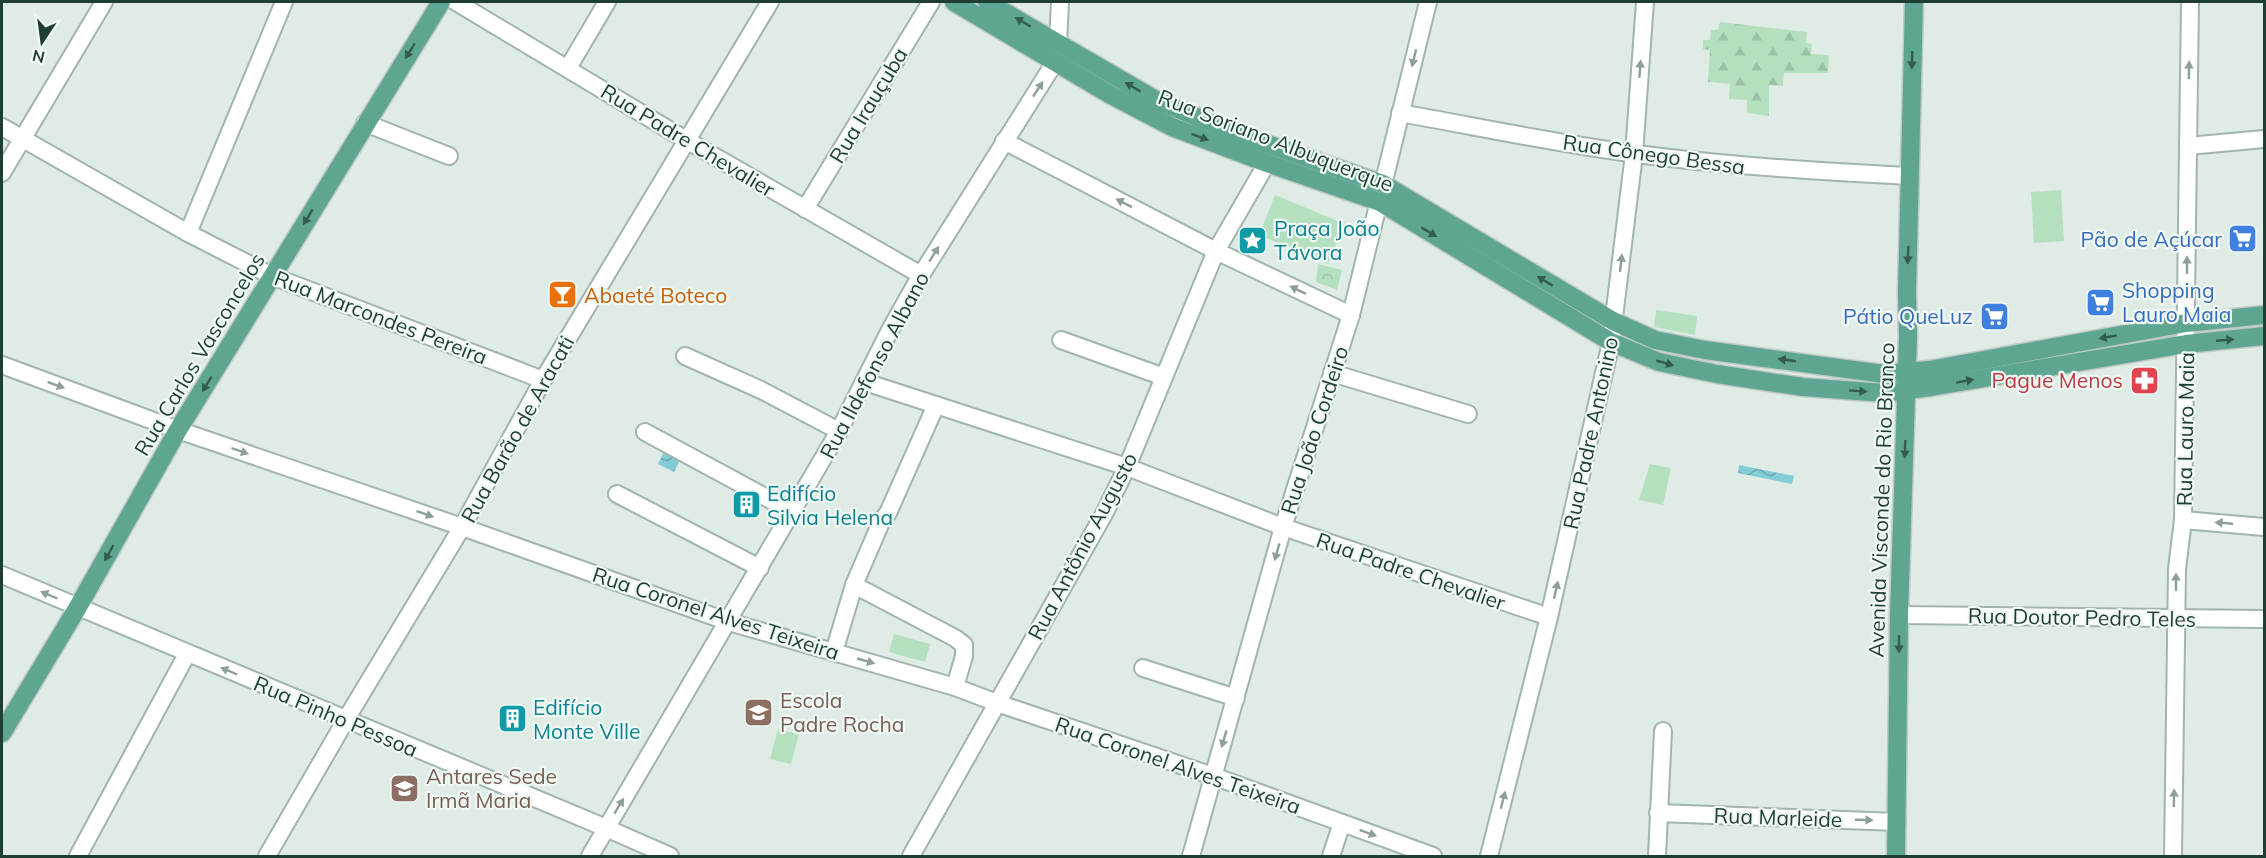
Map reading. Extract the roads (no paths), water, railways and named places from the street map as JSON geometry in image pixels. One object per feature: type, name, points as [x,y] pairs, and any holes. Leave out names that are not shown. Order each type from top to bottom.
[{"type":"main road","name":"Rua Carlos Vasconcelos","points":[[2,733],[78,608],[178,430],[441,2]]},
{"type":"main road","name":"Rua Soriano Albuquerque","points":[[954,2],[1109,94],[1381,193],[1613,321],[1654,340],[1694,348],[1884,374],[1941,368],[2186,323],[2265,315]]},
{"type":"main road","name":"Rua Soriano Albuquerque","points":[[987,2],[1156,100],[1175,118],[1267,163],[1381,193],[1611,342],[1659,362],[1717,374],[1803,387],[1884,393],[2186,344],[2265,336]]},
{"type":"main road","name":"Avenida Visconde do Rio Branco","points":[[1896,856],[1899,615],[1907,390],[1909,176],[1914,2]]},
{"type":"street","points":[[2,173],[104,2]]},
{"type":"street","points":[[188,233],[284,2]]},
{"type":"street","name":"Rua Padre Chevalier","points":[[456,2],[686,140],[921,275]]},
{"type":"street","points":[[568,68],[607,2]]},
{"type":"street","name":"Rua Barão de Aracati","points":[[267,856],[345,720],[462,527],[543,380],[770,2]]},
{"type":"street","name":"Rua Irauçuba","points":[[805,209],[931,2]]},
{"type":"street","name":"Rua Ildefonso Albano","points":[[590,856],[839,432],[890,330],[921,275],[1054,62],[1058,44],[1060,2]]},
{"type":"street","name":"Rua João Cordeiro","points":[[1191,856],[1283,527],[1351,315],[1428,2]]},
{"type":"street","name":"Rua Padre Antonino","points":[[1489,856],[1550,617],[1611,342],[1634,154],[1645,2]]},
{"type":"street","name":"Rua Lauro Maia","points":[[2174,856],[2176,569],[2183,520],[2190,2]]},
{"type":"street","name":"Rua Cônego Bessa","points":[[1400,113],[1634,154],[1756,168],[1909,176]]},
{"type":"street","points":[[365,123],[449,156]]},
{"type":"street","name":"Rua Marcondes Pereira","points":[[2,127],[188,233],[272,276],[543,380]]},
{"type":"street","points":[[2188,146],[2265,139]]},
{"type":"street","points":[[1004,141],[1216,251],[1351,315]]},
{"type":"street","name":"Rua Antônio Augusto","points":[[911,856],[1104,514],[1127,467],[1216,251],[1267,163]]},
{"type":"street","points":[[1061,340],[1164,377]]},
{"type":"street","points":[[685,356],[761,390],[839,432]]},
{"type":"street","name":"Rua Coronel Alves Teixeira","points":[[2,365],[178,430],[462,527],[729,622],[955,687],[1213,776],[1433,856]]},
{"type":"street","points":[[1332,373],[1468,414]]},
{"type":"street","name":"Rua Padre Chevalier","points":[[865,381],[1127,467],[1283,527],[1550,617]]},
{"type":"street","points":[[834,652],[854,585],[936,405]]},
{"type":"street","points":[[645,432],[793,512]]},
{"type":"street","points":[[616,494],[760,568]]},
{"type":"street","points":[[2183,520],[2265,527]]},
{"type":"street","name":"Rua Pinho Pessoa","points":[[2,575],[670,856]]},
{"type":"street","points":[[854,585],[955,638],[964,645],[964,656],[955,687]]},
{"type":"street","name":"Rua Doutor Pedro Teles","points":[[1899,615],[2265,619]]},
{"type":"street","points":[[78,856],[187,654]]},
{"type":"street","points":[[1143,668],[1236,698]]},
{"type":"street","points":[[1657,856],[1663,731]]},
{"type":"street","name":"Rua Marleide","points":[[1658,813],[1897,822]]},
{"type":"street","points":[[1331,856],[1342,823]]},
{"type":"water","points":[[664,452],[680,460],[674,472],[658,464]]},
{"type":"water","points":[[1739,465],[1794,476],[1792,484],[1738,473]]},
{"type":"place","name":"Pão de Açúcar","points":[[2243,239]]},
{"type":"place","name":"Praça João Távora","points":[[1253,240]]},
{"type":"place","name":"Abaeté Boteco","points":[[563,295]]},
{"type":"place","name":"Shopping Lauro Maia","points":[[2101,302]]},
{"type":"place","name":"Pátio QueLuz","points":[[1994,316]]},
{"type":"place","name":"Pague Menos","points":[[2144,380]]},
{"type":"place","name":"Edifício Silvia Helena","points":[[746,505]]},
{"type":"place","name":"Escola Padre Rocha","points":[[759,712]]},
{"type":"place","name":"Edifício Monte Ville","points":[[512,719]]},
{"type":"place","name":"Antares Sede Irmã Maria","points":[[405,788]]}]
